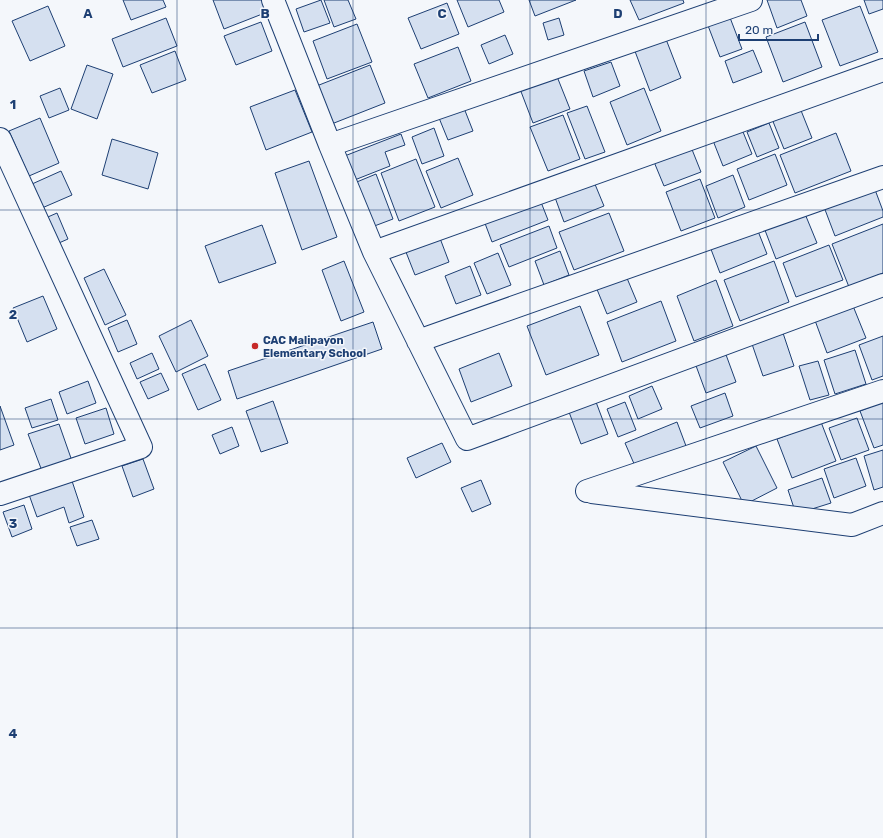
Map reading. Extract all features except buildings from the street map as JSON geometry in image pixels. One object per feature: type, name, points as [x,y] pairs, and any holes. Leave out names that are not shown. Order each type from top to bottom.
[{"type":"street","points":[[273,0],[374,252],[466,438],[883,285]]},
{"type":"street","points":[[330,145],[751,0]]},
{"type":"street","points":[[374,252],[883,70]]},
{"type":"street","points":[[0,139],[141,447],[0,494]]},
{"type":"street","points":[[418,340],[883,177]]},
{"type":"street","points":[[883,391],[587,491],[852,525],[883,513]]},
{"type":"place","name":"CAC Malipayon Elementary School","points":[[255,346]]}]
